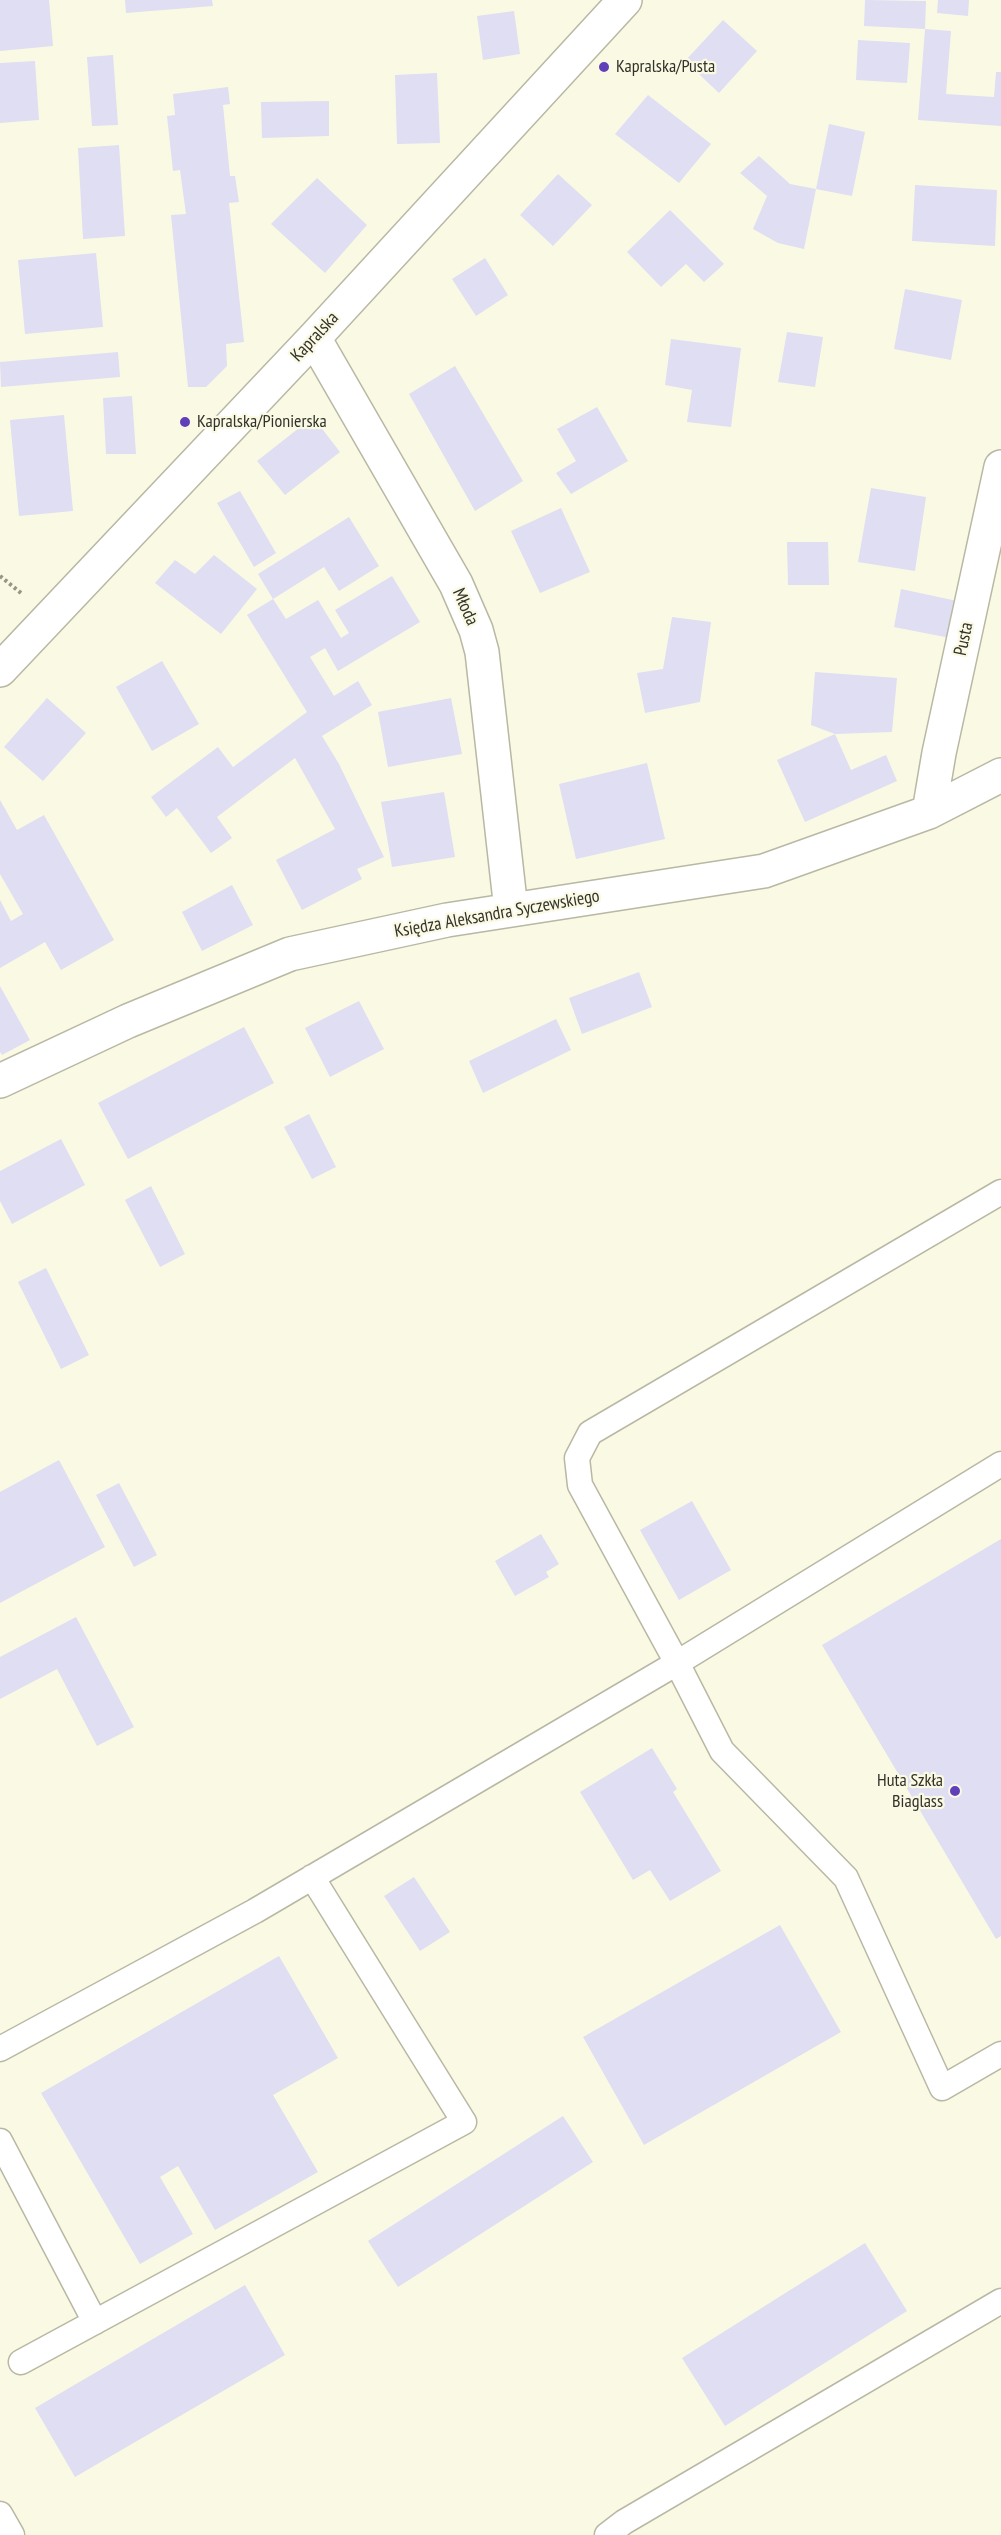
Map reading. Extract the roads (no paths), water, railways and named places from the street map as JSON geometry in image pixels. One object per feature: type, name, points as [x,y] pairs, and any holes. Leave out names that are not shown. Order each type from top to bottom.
[{"type":"street","name":"Kapralska","points":[[7,649],[315,338],[625,0]]},
{"type":"street","name":"Młoda","points":[[315,338],[456,584],[476,630],[482,652],[511,910]]},
{"type":"street","name":"Pusta","points":[[930,812],[939,753],[1001,467]]},
{"type":"street","name":"Księdza Aleksandra Syczewskiego","points":[[0,1081],[128,1021],[290,954],[447,920],[764,871],[930,812],[1001,775]]},
{"type":"lane","points":[[1001,1192],[590,1433],[577,1458],[580,1485],[722,1750],[846,1878],[942,2088],[1001,2054]]},
{"type":"lane","points":[[0,2049],[255,1911],[677,1663],[1001,1464]]},
{"type":"lane","points":[[21,2362],[464,2122],[312,1877]]},
{"type":"lane","points":[[0,2141],[95,2322]]},
{"type":"lane","points":[[607,2535],[624,2522],[1001,2301]]},
{"type":"lane","points":[[0,2514],[12,2535]]},
{"type":"place","name":"Kapralska/Pusta","points":[[604,67]]},
{"type":"place","name":"Kapralska/Pionierska","points":[[185,422]]},
{"type":"place","name":"Huta Szkła Biaglass","points":[[955,1791]]}]
